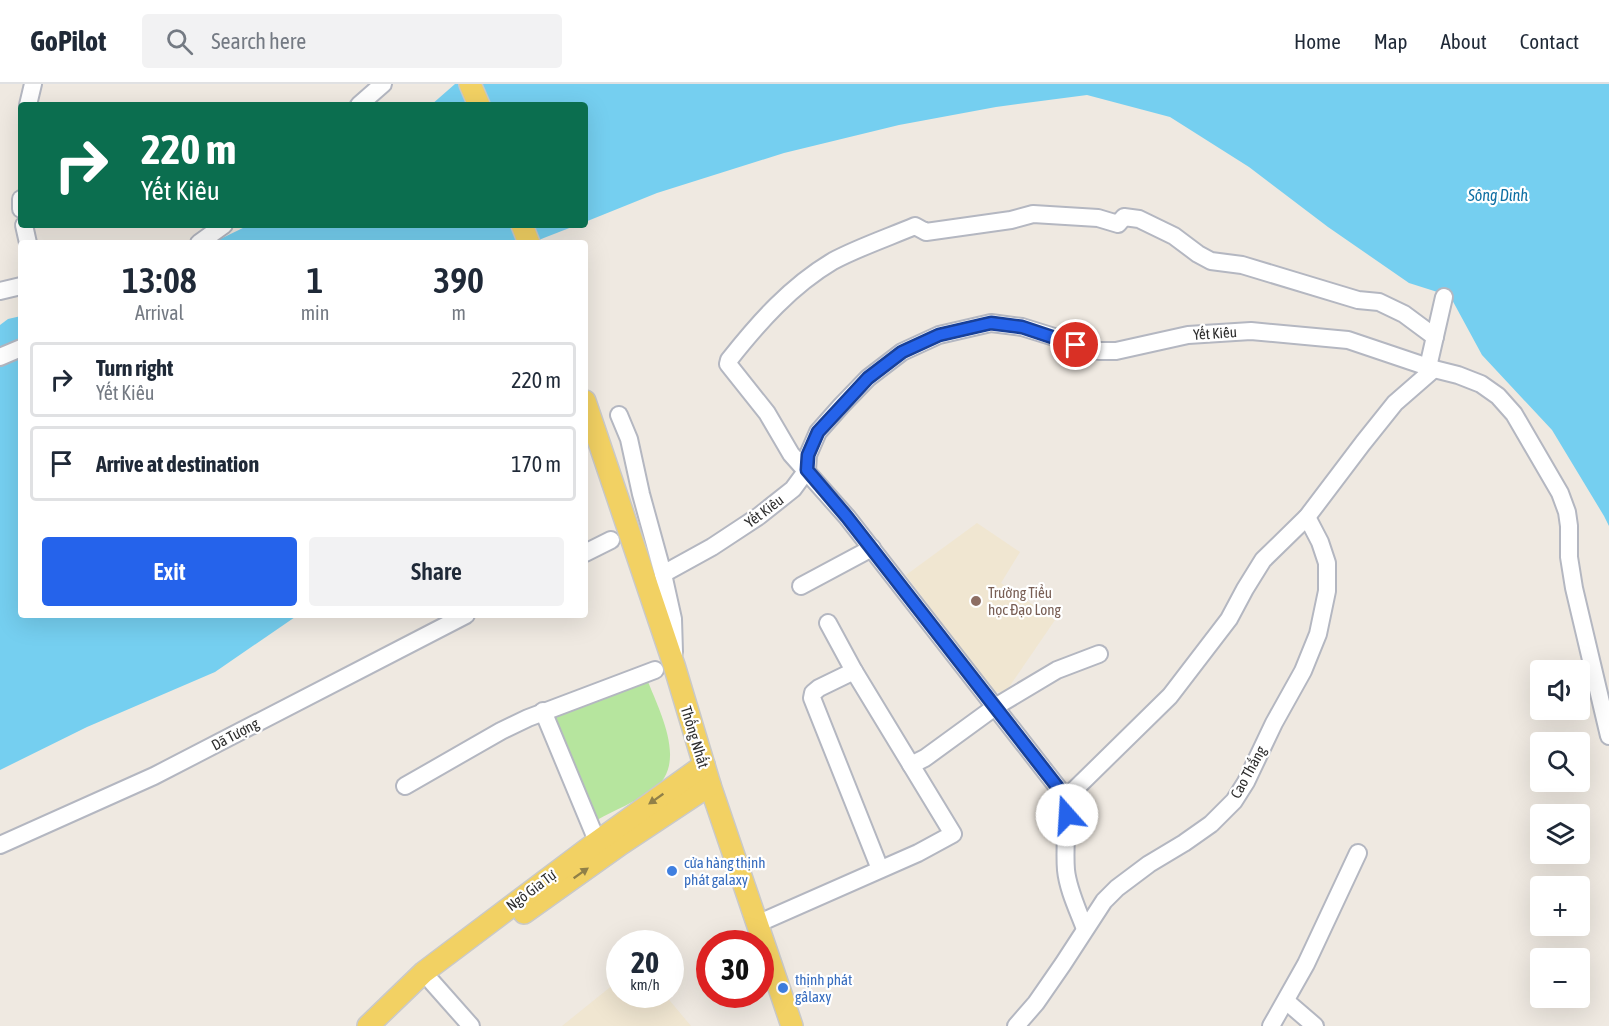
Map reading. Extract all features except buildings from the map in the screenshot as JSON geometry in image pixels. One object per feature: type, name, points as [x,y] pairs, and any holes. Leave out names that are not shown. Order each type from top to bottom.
[{"type":"main road","points":[[470,84],[477,102]]},
{"type":"main road","name":"Thống Nhất","points":[[588,410],[665,667],[707,775],[792,1026]]},
{"type":"main road","name":"Ngô Gia Tự","points":[[368,1026],[532,898],[707,775]]},
{"type":"main road","name":"Ngô Gia Tự","points":[[387,1026],[412,1000],[428,977]]},
{"type":"street","points":[[29,102],[33,84]]},
{"type":"street","points":[[362,102],[383,84]]},
{"type":"street","points":[[1085,928],[1069,885],[1066,869],[1066,798],[872,548],[791,454],[767,413],[728,364],[729,360],[750,332],[781,300],[807,278],[835,261],[915,226],[926,232],[1011,220],[1033,214],[1098,218],[1118,224],[1124,217],[1140,219],[1174,236],[1211,261],[1242,265],[1340,296],[1379,302],[1404,314],[1435,337]]},
{"type":"street","points":[[203,240],[220,228]]},
{"type":"street","points":[[0,291],[18,287]]},
{"type":"street","points":[[1066,798],[1170,696],[1229,620],[1263,560],[1307,517],[1362,442],[1395,403],[1431,368],[1444,297]]},
{"type":"street","name":"Yết Kiêu","points":[[663,574],[712,547],[759,516],[793,489],[807,470],[808,455],[818,432],[868,378],[902,352],[939,335],[991,323],[1022,327],[1099,351],[1116,351],[1188,335],[1251,331],[1348,340],[1481,384],[1498,396],[1514,414],[1560,493],[1567,512],[1569,557],[1574,588],[1609,736]]},
{"type":"street","points":[[0,357],[18,349]]},
{"type":"street","points":[[405,786],[501,731],[543,711],[665,667],[673,619],[629,438],[619,415]]},
{"type":"street","name":"Cao Thắng","points":[[1016,1026],[1063,964],[1104,901],[1149,864],[1211,824],[1234,801],[1246,782],[1274,723],[1303,671],[1318,634],[1327,591],[1327,563],[1320,542],[1307,517]]},
{"type":"street","points":[[588,552],[611,540]]},
{"type":"street","points":[[801,586],[872,548]]},
{"type":"street","name":"Dã Tượng","points":[[0,845],[154,776],[460,618]]},
{"type":"street","points":[[758,924],[918,853],[952,834],[854,672],[828,623]]},
{"type":"street","points":[[911,765],[925,758],[995,707],[1057,670],[1099,654]]},
{"type":"street","points":[[854,672],[819,688],[813,693],[812,698],[880,869]]},
{"type":"street","points":[[543,711],[601,848]]},
{"type":"street","points":[[1270,1026],[1306,964],[1358,853]]},
{"type":"street","points":[[428,977],[471,1026]]},
{"type":"street","points":[[1286,1000],[1316,1026]]},
{"type":"shaded area","name":"Trường Tiểu học Đạo Long","points":[[977,523],[1020,552],[1001,583],[1055,620],[1005,693],[990,691],[906,575]]},
{"type":"shaded area","points":[[606,990],[606,1008],[676,1008],[691,1026],[562,1026]]},
{"type":"green space","points":[[647,679],[668,738],[669,767],[663,780],[651,791],[597,820],[549,718]]},
{"type":"water","name":"Sông Dinh","points":[[455,84],[1609,84],[1609,526],[1552,430],[1482,355],[1450,296],[1409,283],[1328,227],[1249,167],[1170,117],[1087,95],[996,107],[899,125],[784,153],[657,193],[588,221],[588,102],[434,102]]},
{"type":"water","points":[[243,228],[569,228],[539,240],[218,240]]},
{"type":"water","points":[[18,317],[18,618],[294,618],[215,672],[87,727],[0,770],[0,325],[8,319]]},
{"type":"place","name":"Trường Tiểu học Đạo Long","points":[[976,601]]},
{"type":"place","name":"cửa hàng thịnh phát galaxy","points":[[672,871]]},
{"type":"place","name":"thịnh phát gâlaxy","points":[[783,988]]},
{"type":"route","points":[[1067,815],[1066,798],[847,517],[807,470],[808,455],[818,432],[868,378],[902,352],[939,335],[991,323],[1022,327],[1076,345]]}]
